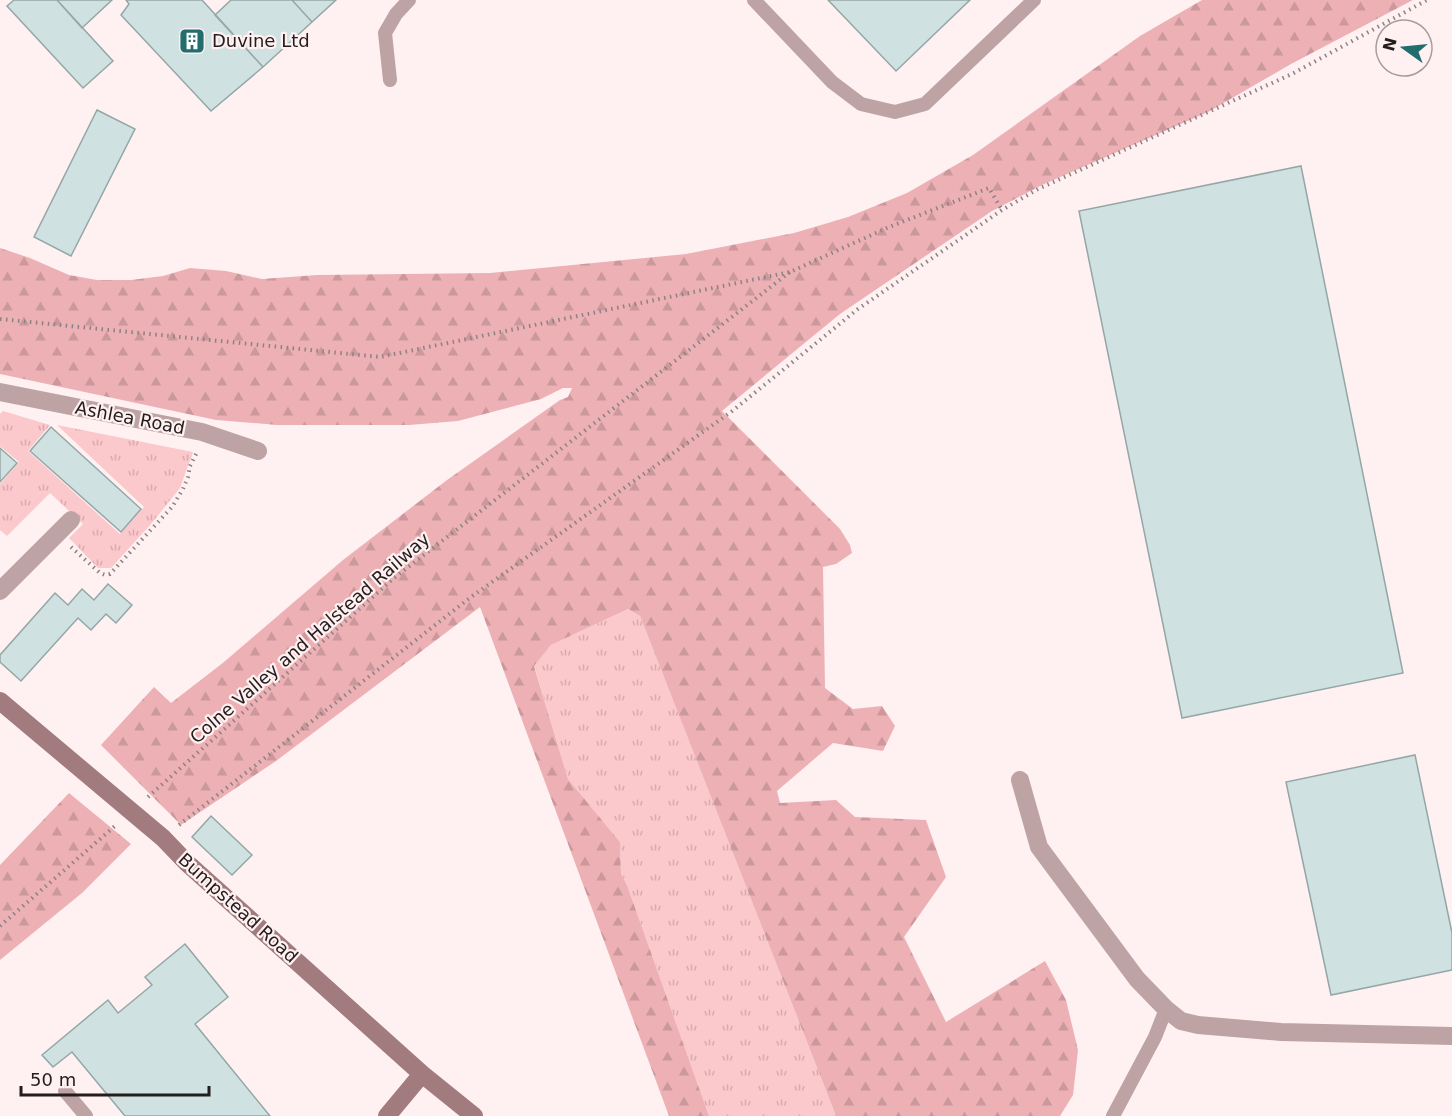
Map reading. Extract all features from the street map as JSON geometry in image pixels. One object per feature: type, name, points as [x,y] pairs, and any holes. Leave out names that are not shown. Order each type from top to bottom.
[{"type":"main road","name":"Bumpstead Road","points":[[0,701],[163,838],[187,863],[422,1074],[474,1116]]},
{"type":"main road","points":[[387,1116],[422,1074]]},
{"type":"street","name":"Ashlea Road","points":[[0,392],[202,432],[258,451]]},
{"type":"street","points":[[0,591],[71,520]]},
{"type":"street","points":[[1020,780],[1039,847],[1137,980],[1181,1021],[1198,1025],[1281,1032],[1452,1036]]},
{"type":"lane","points":[[390,80],[385,33],[396,14],[409,0]]},
{"type":"lane","points":[[754,0],[832,82],[861,104],[895,112],[925,104],[1034,0]]},
{"type":"lane","points":[[1113,1116],[1155,1037],[1166,1009]]},
{"type":"lane","points":[[65,1091],[86,1116]]},
{"type":"path","points":[[163,838],[471,597],[731,412],[858,309],[1002,210],[1038,189],[1292,74],[1427,0]]},
{"type":"path","name":"Colne Valley and Halstead Railway","points":[[0,319],[380,357],[790,272],[890,227],[989,188],[1002,210]]},
{"type":"path","name":"Colne Valley and Halstead Railway","points":[[0,926],[394,578],[790,272]]},
{"type":"path","points":[[57,534],[93,569],[105,575],[110,574],[172,507],[188,477],[202,432]]},
{"type":"green space","points":[[1202,0],[1413,0],[1379,18],[1374,18],[1374,20],[1291,64],[1208,112],[1042,185],[992,211],[840,314],[722,411],[840,529],[850,545],[852,553],[836,564],[823,567],[825,688],[853,709],[882,706],[895,726],[883,751],[833,743],[777,791],[780,803],[836,800],[855,817],[926,820],[946,877],[904,937],[946,1022],[1045,961],[1066,1000],[1078,1050],[1073,1095],[1060,1116],[836,1116],[640,616],[628,609],[551,645],[534,666],[568,779],[620,842],[621,874],[627,885],[709,1116],[669,1116],[480,607],[276,761],[181,825],[101,745],[154,687],[171,703],[224,662],[343,560],[447,480],[560,400],[568,397],[572,388],[563,388],[541,399],[458,421],[409,425],[277,425],[216,420],[0,374],[0,248],[69,275],[97,280],[131,280],[163,276],[190,268],[226,271],[262,279],[317,275],[490,273],[686,254],[794,233],[848,217],[907,193],[973,155],[1140,36]]},
{"type":"green space","points":[[3,411],[50,425],[28,451],[120,534],[144,507],[57,425],[193,452],[180,488],[151,524],[111,568],[98,568],[69,538],[83,524],[50,493],[7,536],[0,530],[0,484],[19,462],[0,446],[0,414]]},
{"type":"green space","points":[[628,609],[640,616],[836,1116],[709,1116],[627,885],[621,874],[620,842],[568,779],[534,665],[551,645]]},
{"type":"green space","points":[[69,793],[131,844],[82,893],[0,960],[0,865]]},
{"type":"building","points":[[14,0],[57,0],[113,61],[83,88],[7,6]]},
{"type":"building","points":[[57,0],[112,0],[82,28]]},
{"type":"building","name":"Duvine Ltd","points":[[126,0],[202,0],[263,67],[211,111],[121,15],[129,4]]},
{"type":"building","points":[[231,0],[292,0],[312,22],[263,67],[215,15]]},
{"type":"building","points":[[292,0],[336,0],[312,22]]},
{"type":"building","points":[[828,0],[970,0],[896,71]]},
{"type":"building","points":[[97,110],[135,129],[71,256],[34,237]]},
{"type":"building","points":[[1301,166],[1403,673],[1182,718],[1079,211]]},
{"type":"building","points":[[51,427],[141,509],[121,532],[30,451]]},
{"type":"building","points":[[0,448],[17,463],[0,482]]},
{"type":"building","points":[[108,584],[132,605],[116,623],[106,614],[91,630],[78,618],[21,681],[0,662],[0,655],[55,593],[68,605],[82,589],[94,600]]},
{"type":"building","points":[[1415,755],[1452,933],[1452,970],[1331,995],[1286,782]]},
{"type":"building","points":[[211,816],[252,855],[232,875],[192,837]]},
{"type":"building","points":[[185,944],[228,997],[195,1024],[270,1116],[125,1116],[72,1052],[53,1067],[42,1055],[108,1000],[118,1013],[152,985],[145,977]]},
{"type":"place","name":"Duvine Ltd","points":[[192,41]]}]
